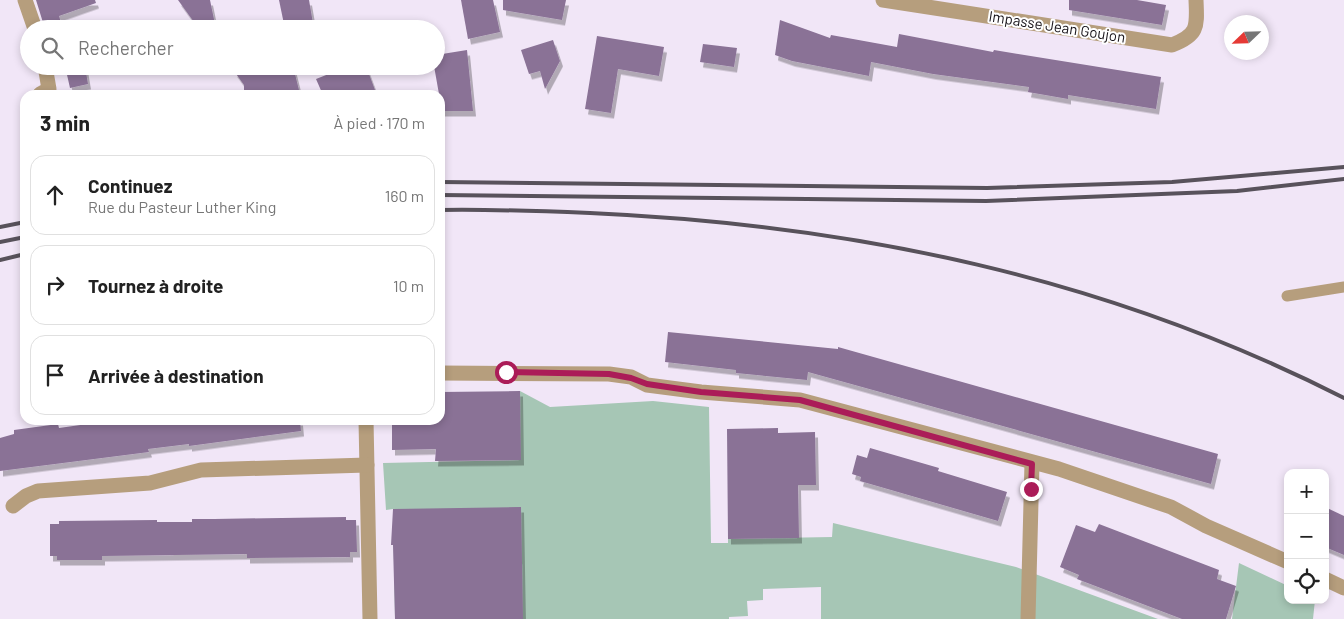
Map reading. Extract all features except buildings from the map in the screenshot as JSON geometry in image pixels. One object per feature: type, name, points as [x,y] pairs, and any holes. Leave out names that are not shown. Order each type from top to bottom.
[{"type":"street","points":[[25,0],[32,20]]},
{"type":"street","name":"Impasse Jean Goujon","points":[[883,0],[1172,45],[1187,39],[1197,26],[1196,0]]},
{"type":"street","points":[[47,75],[49,89],[47,90]]},
{"type":"street","points":[[445,373],[609,374],[631,378],[647,384],[701,392],[800,400],[1032,464],[1058,469],[1171,507],[1206,526],[1284,560]]},
{"type":"street","points":[[366,425],[370,619]]},
{"type":"street","points":[[1028,619],[1032,464]]},
{"type":"street","points":[[13,506],[26,496],[38,491],[150,483],[201,470],[367,465]]},
{"type":"street","points":[[1329,581],[1344,588]]},
{"type":"lane","points":[[1287,296],[1344,287]]},
{"type":"green space","points":[[520,391],[550,407],[653,401],[709,407],[711,543],[728,543],[728,539],[832,537],[833,523],[1016,567],[1158,619],[821,619],[821,587],[763,589],[763,600],[747,601],[748,616],[729,617],[729,619],[395,619],[393,509],[386,510],[383,463],[520,460]]},
{"type":"green space","points":[[1239,563],[1284,584],[1284,604],[1315,604],[1313,619],[1232,619]]},
{"type":"railway","points":[[445,182],[987,188],[1172,182],[1344,167]]},
{"type":"railway","points":[[445,195],[986,201],[1237,191],[1344,179]]},
{"type":"railway","points":[[445,210],[571,212],[689,219],[786,230],[882,245],[977,265],[1071,289],[1163,320],[1254,356],[1344,398]]},
{"type":"railway","points":[[0,227],[20,223]]},
{"type":"railway","points":[[0,242],[20,238]]},
{"type":"railway","points":[[0,260],[20,255]]},
{"type":"route","points":[[506,372],[609,374],[631,378],[647,384],[701,392],[800,400],[1032,464],[1031,489]]}]
